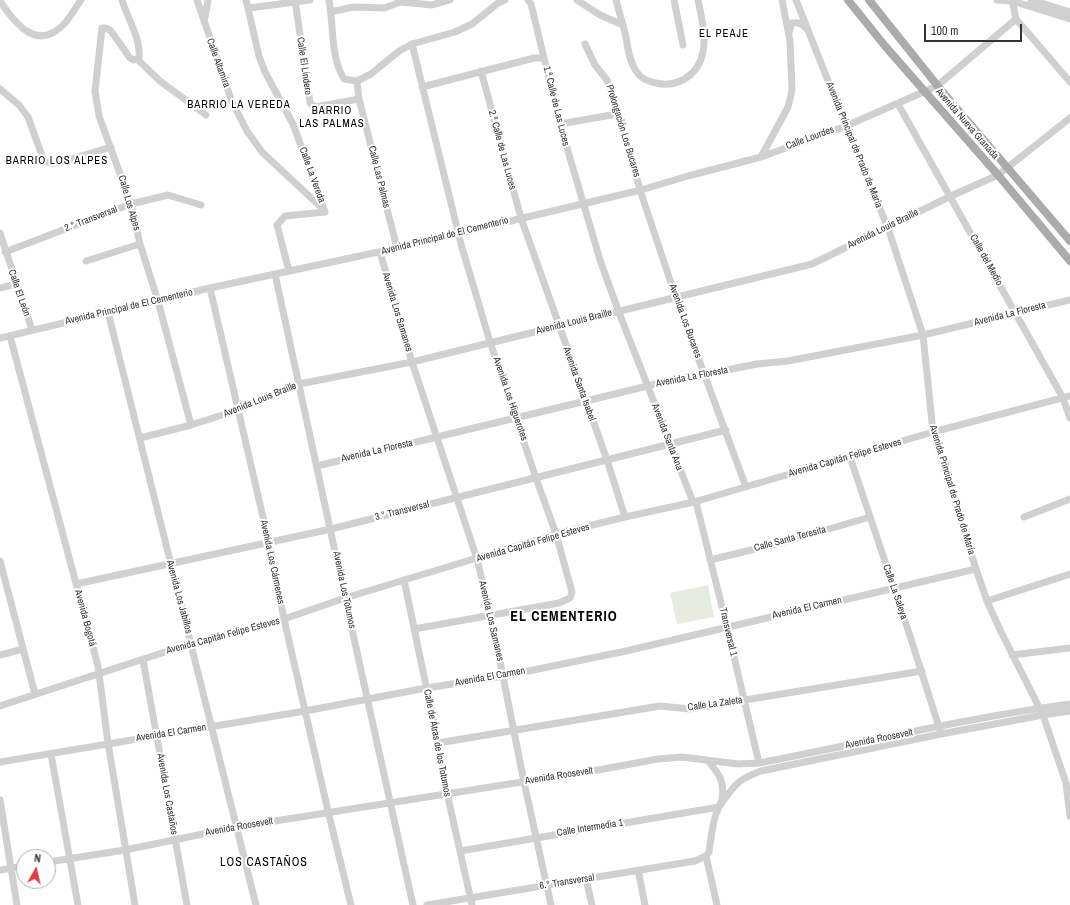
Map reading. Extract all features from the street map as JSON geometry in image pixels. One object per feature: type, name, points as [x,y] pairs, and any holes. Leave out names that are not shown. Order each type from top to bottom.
[{"type":"main road","name":"Avenida Nueva Granada","points":[[848,0],[1070,261]]},
{"type":"main road","name":"Avenida Nueva Granada","points":[[869,0],[937,86],[1070,241]]},
{"type":"street","points":[[0,1],[21,28],[30,34],[40,36],[51,33],[65,23],[81,0]]},
{"type":"street","points":[[122,0],[139,52],[139,57],[137,59],[160,81],[206,115]]},
{"type":"street","name":"Calle Altamira","points":[[197,0],[232,102],[247,131],[262,152],[325,212]]},
{"type":"street","points":[[204,23],[208,0]]},
{"type":"street","name":"Calle La Vereda","points":[[246,0],[259,56],[265,72],[293,124],[325,212],[285,216],[277,224],[289,271]]},
{"type":"street","points":[[249,8],[310,0]]},
{"type":"street","points":[[329,0],[338,70],[344,79],[357,81],[371,74],[399,51],[412,44],[455,32],[472,24],[498,3],[505,0]]},
{"type":"street","points":[[331,12],[353,8],[384,8],[401,2],[432,5],[450,0]]},
{"type":"street","name":"1.ª Calle de Las Luces","points":[[528,0],[531,4],[560,124],[586,213]]},
{"type":"street","points":[[577,0],[600,15],[623,25]]},
{"type":"street","points":[[616,0],[629,55],[635,70],[646,80],[661,84],[682,82],[693,72],[702,59],[704,49],[703,24],[698,0]]},
{"type":"street","points":[[674,0],[683,45]]},
{"type":"street","points":[[761,157],[788,107],[791,96],[792,71],[790,41],[782,0]]},
{"type":"street","name":"Avenida Principal de Prado de María","points":[[796,0],[888,228],[923,336],[933,432],[987,601],[1012,655],[1041,711],[1068,783],[1070,816]]},
{"type":"street","points":[[997,0],[1041,3]]},
{"type":"street","points":[[1010,0],[1016,19],[1070,82]]},
{"type":"street","points":[[1010,0],[1070,20]]},
{"type":"street","points":[[1031,0],[1070,12]]},
{"type":"street","name":"Calle El Lindero","points":[[295,1],[310,103],[316,107],[359,99]]},
{"type":"street","points":[[937,86],[1016,19]]},
{"type":"street","points":[[788,33],[792,23],[797,22],[809,33]]},
{"type":"street","name":"Calle Los Alpes","points":[[137,59],[134,60],[130,58],[111,32],[106,28],[102,28],[95,91],[99,116],[131,204],[140,244],[158,301],[191,425]]},
{"type":"street","name":"Avenida Los Higuerotes","points":[[412,44],[458,233],[490,342],[556,534],[571,583],[572,592],[570,598],[550,605],[414,629]]},
{"type":"street","name":"Prolongación Los Bucares","points":[[585,44],[595,65],[607,80],[643,199]]},
{"type":"street","points":[[422,87],[534,58],[544,58]]},
{"type":"street","name":"2.ª Calle de Las Luces","points":[[481,71],[524,228]]},
{"type":"street","name":"Calle Las Palmas","points":[[357,81],[359,99],[397,248]]},
{"type":"street","name":"Calle Lourdes","points":[[761,157],[846,126],[937,86]]},
{"type":"street","points":[[0,89],[19,105],[28,117],[44,161],[58,163],[111,147]]},
{"type":"street","name":"Calle del Medio","points":[[898,104],[951,196],[1015,313],[1066,397],[1070,418]]},
{"type":"street","points":[[560,124],[617,114]]},
{"type":"street","points":[[1008,168],[1070,118]]},
{"type":"street","name":"Avenida Principal de El Cementerio","points":[[0,338],[210,288],[380,252],[641,190],[761,157]]},
{"type":"street","name":"Avenida Louis Braille","points":[[140,438],[191,425],[238,410],[299,384],[412,362],[618,310],[676,298],[812,264],[951,196],[998,175],[1008,168]]},
{"type":"street","name":"2.° Transversal","points":[[5,252],[131,204],[168,195],[201,205]]},
{"type":"street","name":"Avenida Los Bucares","points":[[643,199],[676,298],[746,487]]},
{"type":"street","name":"Avenida Santa Ana","points":[[586,213],[600,260],[618,310],[694,502]]},
{"type":"street","name":"Avenida Santa Isabel","points":[[524,228],[607,460],[625,517]]},
{"type":"street","name":"Calle El León","points":[[0,233],[5,252],[32,330]]},
{"type":"street","points":[[86,261],[140,244]]},
{"type":"street","name":"Avenida Los Samanes","points":[[380,252],[412,362],[477,559],[504,676],[524,782],[551,905]]},
{"type":"street","name":"Avenida Los Totumos","points":[[275,274],[413,905]]},
{"type":"street","points":[[0,288],[16,284]]},
{"type":"street","name":"Avenida Los Cármenes","points":[[210,288],[305,711],[351,905]]},
{"type":"street","name":"Avenida La Floresta","points":[[317,466],[648,386],[757,364],[788,361],[923,336],[1070,300]]},
{"type":"street","name":"Avenida Los Jabillos","points":[[108,312],[256,905]]},
{"type":"street","name":"Avenida Bogotá","points":[[10,336],[96,659],[108,743],[135,905]]},
{"type":"street","name":"Avenida Capitán Felipe Esteves","points":[[0,706],[165,652],[284,619],[345,598],[556,534],[694,502],[933,432],[1066,397]]},
{"type":"street","name":"3.° Transversal","points":[[76,584],[331,529],[726,430]]},
{"type":"street","name":"Calle La Saleya","points":[[850,457],[922,671],[940,731]]},
{"type":"street","points":[[1024,517],[1070,499]]},
{"type":"street","name":"Transversal 1","points":[[694,502],[727,627],[760,763]]},
{"type":"street","name":"Calle Santa Teresita","points":[[710,560],[870,517]]},
{"type":"street","points":[[0,561],[35,694]]},
{"type":"street","name":"Avenida El Carmen","points":[[0,762],[305,711],[426,688],[504,676],[626,651],[976,569]]},
{"type":"street","points":[[987,601],[1070,574]]},
{"type":"street","name":"Calle de Átras de los Totumos","points":[[404,580],[447,793],[472,901]]},
{"type":"street","points":[[1012,655],[1070,648]]},
{"type":"street","points":[[0,654],[23,649]]},
{"type":"street","name":"Avenida Los Castaños","points":[[143,660],[187,905]]},
{"type":"street","name":"Calle La Zaleta","points":[[438,743],[660,706],[690,709],[922,671]]},
{"type":"street","name":"Avenida Roosevelt","points":[[56,860],[125,850],[236,827],[328,811],[524,782],[674,757],[709,762],[738,764],[760,763],[940,731],[1070,704]]},
{"type":"street","name":"Avenida Roosevelt","points":[[1041,711],[1070,711]]},
{"type":"street","name":"Avenida Roosevelt","points":[[719,807],[730,791],[743,778],[761,771],[940,731]]},
{"type":"street","points":[[51,754],[78,905]]},
{"type":"street","points":[[709,762],[722,780],[722,799],[716,814],[709,852],[706,856],[717,905]]},
{"type":"street","points":[[0,800],[17,905]]},
{"type":"street","name":"Calle Intermedia 1","points":[[460,851],[719,807]]},
{"type":"street","name":"6.° Transversal","points":[[427,905],[472,901],[546,885],[695,861],[706,856]]},
{"type":"street","points":[[0,870],[16,867]]},
{"type":"street","points":[[638,870],[645,905]]},
{"type":"street","points":[[586,879],[592,905]]},
{"type":"shaded area","points":[[708,585],[714,617],[677,624],[670,593]]},
{"type":"district","name":"EL PEAJE","points":[[724,34]]},
{"type":"district","name":"BARRIO LA VEREDA","points":[[239,105]]},
{"type":"district","name":"BARRIO LAS PALMAS","points":[[332,117]]},
{"type":"district","name":"BARRIO LOS ALPES","points":[[57,161]]},
{"type":"district","name":"EL CEMENTERIO","points":[[564,617]]},
{"type":"district","name":"LOS CASTAÑOS","points":[[264,863]]}]
